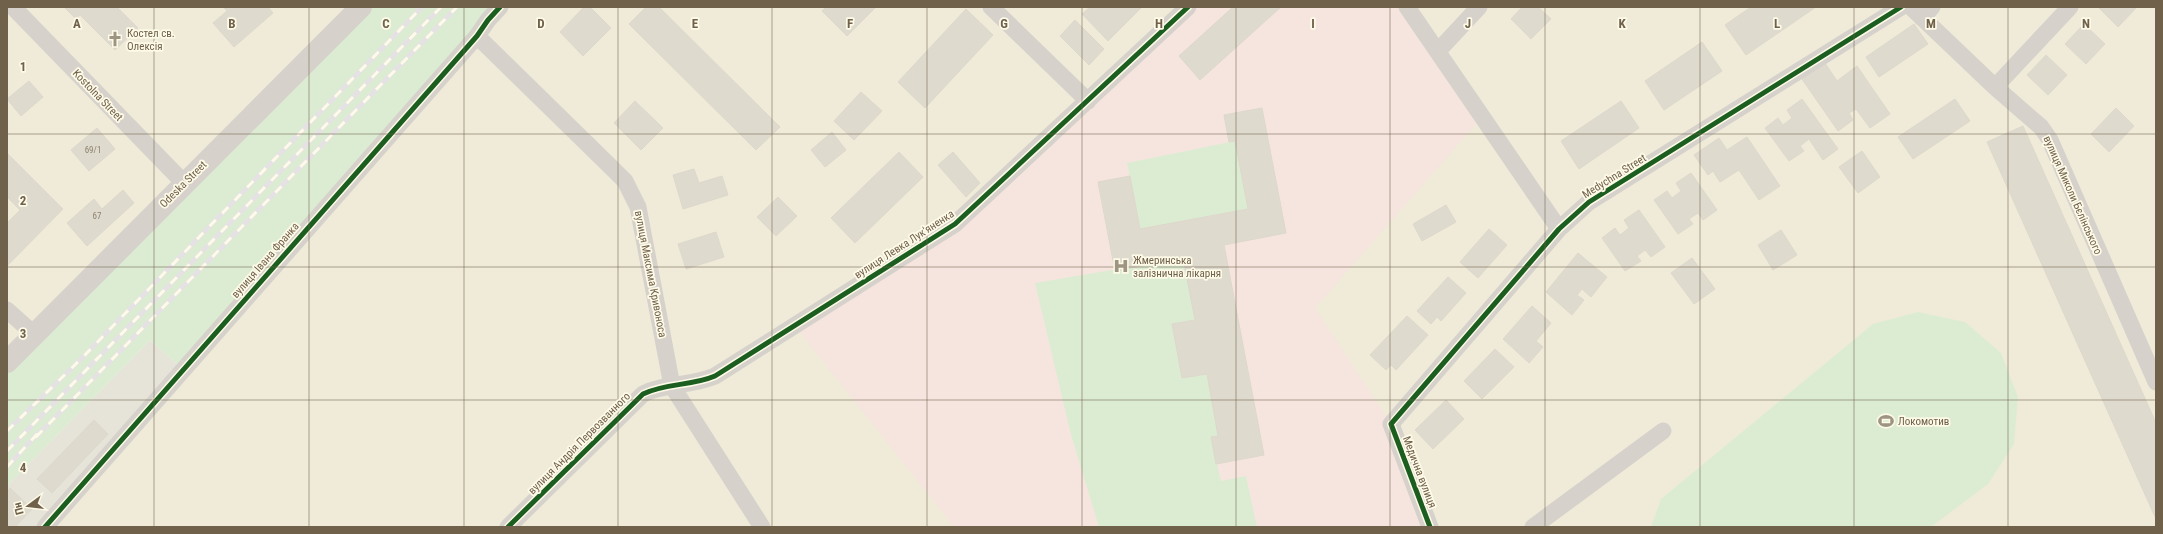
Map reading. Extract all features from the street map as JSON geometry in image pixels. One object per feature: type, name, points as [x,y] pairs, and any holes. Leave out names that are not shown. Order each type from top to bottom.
[{"type":"main road","name":"Odeska Street","points":[[7,362],[361,7]]},
{"type":"street","name":"Kostolna Street","points":[[13,7],[184,183]]},
{"type":"street","name":"вулиця Івана Франка","points":[[45,527],[477,36],[488,20],[500,7]]},
{"type":"street","points":[[991,7],[1088,101]]},
{"type":"street","name":"вулиця Левка Лук'яненка","points":[[672,386],[706,380],[726,370],[955,224],[1188,7]]},
{"type":"street","points":[[1407,7],[1559,229]]},
{"type":"street","points":[[1438,51],[1479,7]]},
{"type":"street","name":"Medychna Street","points":[[1430,527],[1391,424],[1559,229],[1589,202],[1901,7]]},
{"type":"street","points":[[1995,87],[2070,7]]},
{"type":"street","name":"вулиця Миколи Бєлінського","points":[[1922,11],[1995,87],[2041,127],[2050,140],[2156,382]]},
{"type":"street","name":"вулиця Максима Кривоноса","points":[[477,36],[616,171],[632,193],[642,226],[672,386],[762,527]]},
{"type":"street","points":[[7,310],[35,335]]},
{"type":"street","name":"вулиця Андрія Первозванного","points":[[508,527],[635,400],[652,390],[672,386]]},
{"type":"street","points":[[1533,527],[1662,431]]},
{"type":"shaded area","points":[[7,7],[361,7],[7,362]]},
{"type":"shaded area","points":[[500,7],[2156,7],[2156,527],[46,527]]},
{"type":"shaded area","name":"Жмеринська залізнична лікарня","points":[[1188,7],[1405,7],[1483,116],[1315,308],[1391,424],[1430,527],[954,527],[795,326],[955,224]]},
{"type":"shaded area","points":[[150,340],[182,369],[45,527],[7,527],[7,486]]},
{"type":"green space","points":[[361,7],[500,7],[182,369],[150,340],[7,486],[7,362]]},
{"type":"green space","points":[[1235,141],[1248,209],[1140,229],[1127,163]]},
{"type":"green space","points":[[1183,258],[1195,320],[1172,324],[1182,378],[1207,374],[1218,436],[1211,438],[1221,481],[1246,476],[1257,527],[1099,527],[1071,435],[1035,283]]},
{"type":"green space","name":"Локомотив","points":[[1918,312],[1965,322],[2001,353],[2018,397],[2014,444],[1988,484],[1931,527],[1651,527],[1661,499],[1873,324]]},
{"type":"building","name":"Костел св. Олексія","points":[[64,7],[117,7],[138,28],[115,50],[80,15],[76,19]]},
{"type":"building","points":[[223,7],[268,7],[273,13],[234,47],[213,23],[227,11]]},
{"type":"building","points":[[584,7],[590,7],[611,28],[583,56],[560,32]]},
{"type":"building","points":[[646,7],[659,7],[780,127],[756,150],[629,24]]},
{"type":"building","points":[[826,7],[876,7],[847,36],[822,11]]},
{"type":"building","points":[[1090,7],[1142,7],[1108,41],[1082,14]]},
{"type":"building","points":[[1233,7],[1281,7],[1200,80],[1179,56]]},
{"type":"building","points":[[1522,7],[1538,7],[1551,19],[1531,39],[1511,19]]},
{"type":"building","points":[[1751,7],[1816,7],[1746,55],[1725,25]]},
{"type":"building","points":[[2098,7],[2137,7],[2118,27]]},
{"type":"building","points":[[966,9],[993,35],[925,108],[898,82]]},
{"type":"building","points":[[1075,20],[1104,49],[1089,65],[1060,36]]},
{"type":"building","points":[[1914,24],[1928,44],[1879,77],[1866,57]]},
{"type":"building","points":[[2084,24],[2105,44],[2086,64],[2065,44]]},
{"type":"building","points":[[1702,42],[1722,71],[1664,110],[1645,81]]},
{"type":"building","points":[[2046,55],[2067,75],[2048,95],[2027,75]]},
{"type":"building","points":[[1825,63],[1837,81],[1857,66],[1890,114],[1870,128],[1856,109],[1849,113],[1853,120],[1838,131],[1802,79]]},
{"type":"building","points":[[29,81],[43,97],[21,116],[7,99]]},
{"type":"building","points":[[861,92],[882,111],[854,140],[834,121]]},
{"type":"building","points":[[1802,99],[1838,149],[1823,160],[1809,139],[1800,146],[1804,151],[1789,161],[1765,128],[1778,118],[1783,125],[1792,118],[1787,110]]},
{"type":"building","points":[[1955,99],[1970,121],[1913,159],[1898,137]]},
{"type":"building","points":[[635,101],[663,128],[641,150],[614,123]]},
{"type":"building","points":[[1621,101],[1639,128],[1579,169],[1561,141]]},
{"type":"building","points":[[1262,108],[1286,233],[1224,245],[1264,455],[1216,464],[1211,437],[1218,436],[1207,374],[1182,378],[1172,324],[1195,320],[1183,258],[1115,271],[1098,182],[1130,176],[1140,229],[1248,209],[1235,141],[1229,142],[1224,115]]},
{"type":"building","points":[[2116,108],[2134,126],[2109,152],[2091,134]]},
{"type":"building","points":[[2023,126],[2156,423],[2156,519],[1987,142]]},
{"type":"building","points":[[97,128],[115,149],[89,171],[71,150]]},
{"type":"building","points":[[832,132],[846,150],[825,167],[811,150]]},
{"type":"building","points":[[1747,137],[1780,186],[1759,200],[1739,170],[1720,182],[1713,171],[1708,175],[1694,155],[1719,138],[1727,150]]},
{"type":"building","points":[[1862,151],[1880,177],[1858,193],[1839,167]]},
{"type":"building","points":[[899,152],[923,177],[855,243],[831,218]]},
{"type":"building","points":[[953,152],[980,183],[966,197],[938,165]]},
{"type":"building","points":[[7,153],[63,209],[7,266],[7,223],[20,210],[7,197]]},
{"type":"building","points":[[694,169],[699,183],[722,176],[728,195],[683,209],[673,175]]},
{"type":"building","points":[[1691,173],[1717,210],[1703,220],[1698,213],[1689,219],[1693,224],[1678,234],[1654,200],[1667,191],[1672,198],[1681,191],[1676,183]]},
{"type":"building","points":[[123,190],[134,203],[87,246],[67,223],[94,199],[102,209]]},
{"type":"building","points":[[778,197],[797,216],[776,236],[757,217]]},
{"type":"building","points":[[1446,205],[1456,222],[1422,241],[1413,224]]},
{"type":"building","points":[[1639,210],[1665,247],[1651,257],[1645,250],[1637,256],[1641,261],[1625,271],[1602,238],[1615,228],[1620,235],[1629,228],[1624,220]]},
{"type":"building","points":[[1489,229],[1507,245],[1478,278],[1460,262]]},
{"type":"building","points":[[1781,230],[1797,255],[1773,270],[1758,245]]},
{"type":"building","points":[[716,232],[724,257],[686,269],[678,244]]},
{"type":"building","points":[[1578,253],[1607,277],[1591,297],[1582,289],[1577,295],[1584,300],[1572,315],[1546,292]]},
{"type":"building","points":[[1692,258],[1715,289],[1694,304],[1671,273]]},
{"type":"building","points":[[1448,277],[1466,293],[1441,321],[1437,317],[1431,324],[1417,311]]},
{"type":"building","points":[[1532,306],[1551,323],[1536,341],[1543,347],[1529,363],[1503,339]]},
{"type":"building","points":[[1407,316],[1428,335],[1396,370],[1391,365],[1386,370],[1370,355]]},
{"type":"building","points":[[1495,349],[1514,367],[1482,399],[1464,381]]},
{"type":"building","points":[[1446,400],[1464,419],[1433,449],[1415,430]]},
{"type":"building","points":[[94,420],[108,434],[52,493],[37,479]]},
{"type":"building","points":[[10,488],[32,509],[15,527],[7,527],[7,492]]},
{"type":"railway","points":[[7,431],[82,358],[422,7]]},
{"type":"railway","points":[[7,451],[441,7]]},
{"type":"railway","points":[[36,437],[457,7]]},
{"type":"railway","points":[[7,467],[38,433]]},
{"type":"cycle path","points":[[45,527],[477,36],[488,20],[500,7]]},
{"type":"cycle path","points":[[508,527],[643,394],[651,390],[715,376],[955,224],[1188,7]]},
{"type":"cycle path","name":"Медична вулиця","points":[[1430,527],[1391,424],[1559,229],[1589,202],[1901,7]]},
{"type":"place","name":"Костел св. Олексія","points":[[115,39]]},
{"type":"place","name":"Жмеринська залізнична лікарня","points":[[1121,266]]},
{"type":"place","name":"Локомотив","points":[[1886,421]]}]
